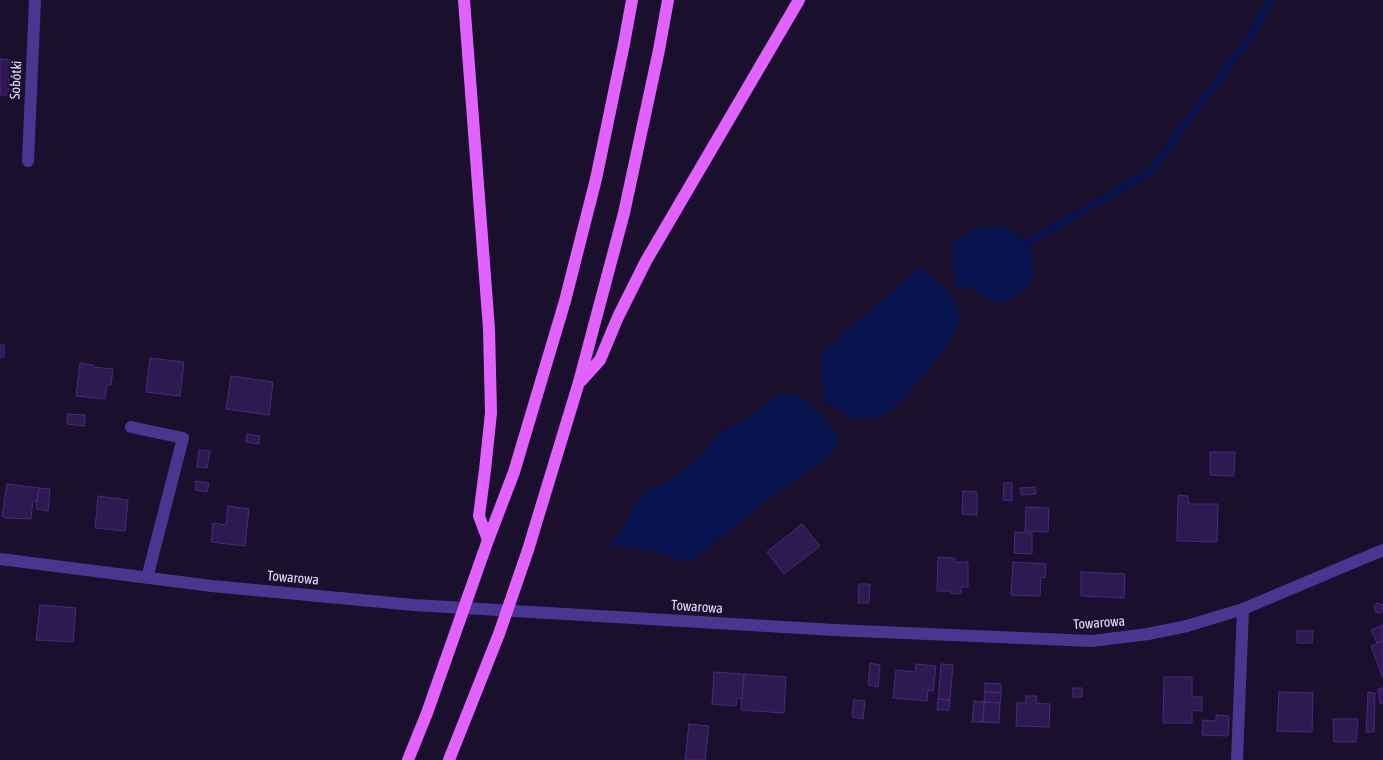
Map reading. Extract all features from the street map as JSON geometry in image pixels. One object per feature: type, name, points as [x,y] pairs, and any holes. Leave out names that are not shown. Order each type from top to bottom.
[{"type":"main road","points":[[464,0],[489,329],[491,413],[479,516],[488,540]]},
{"type":"main road","points":[[408,760],[427,713],[514,472],[565,301],[596,179],[632,0]]},
{"type":"main road","points":[[449,760],[499,634],[528,550],[579,382],[624,213],[668,0]]},
{"type":"main road","points":[[579,382],[600,360],[618,317],[646,261],[799,0]]},
{"type":"street","name":"Sobótki","points":[[28,161],[35,0]]},
{"type":"street","points":[[131,427],[183,438],[146,578]]},
{"type":"street","name":"Towarowa","points":[[0,559],[212,586],[414,605],[834,630],[1092,641],[1148,634],[1187,626],[1243,609],[1383,550]]},
{"type":"street","points":[[1237,760],[1243,609]]},
{"type":"shaded area","points":[[996,226],[1005,228],[1029,242],[1034,280],[1018,294],[1001,303],[981,297],[969,286],[954,287],[956,278],[952,261],[951,245],[971,230]]},
{"type":"shaded area","points":[[921,267],[946,289],[960,313],[959,323],[945,348],[906,396],[891,411],[872,418],[854,419],[825,402],[821,378],[822,353]]},
{"type":"shaded area","points":[[783,393],[801,396],[837,432],[838,443],[829,456],[781,489],[689,563],[661,553],[610,545],[624,528],[635,503],[646,491],[668,482],[700,457],[721,431],[745,420]]},
{"type":"building","points":[[0,59],[10,60],[8,95],[0,95]]},
{"type":"building","points":[[0,345],[4,345],[4,357],[0,357]]},
{"type":"building","points":[[150,358],[184,362],[180,396],[146,392]]},
{"type":"building","points":[[80,363],[93,365],[93,367],[113,369],[111,385],[107,385],[105,399],[76,396]]},
{"type":"building","points":[[231,376],[273,382],[269,415],[226,409]]},
{"type":"building","points":[[68,414],[85,415],[84,426],[67,424]]},
{"type":"building","points":[[247,434],[260,436],[259,444],[246,442]]},
{"type":"building","points":[[199,450],[210,451],[207,468],[197,467]]},
{"type":"building","points":[[1210,452],[1235,452],[1234,476],[1210,475]]},
{"type":"building","points":[[196,481],[209,483],[207,492],[195,490]]},
{"type":"building","points":[[1004,483],[1012,483],[1012,501],[1003,500]]},
{"type":"building","points":[[7,484],[39,488],[37,502],[33,501],[31,519],[5,518],[2,516]]},
{"type":"building","points":[[1035,487],[1036,494],[1021,495],[1020,488]]},
{"type":"building","points":[[39,488],[50,489],[48,511],[36,509]]},
{"type":"building","points":[[963,491],[977,492],[977,515],[962,514]]},
{"type":"building","points":[[1178,495],[1188,496],[1189,504],[1218,504],[1217,542],[1177,541]]},
{"type":"building","points":[[98,496],[128,500],[125,531],[95,528]]},
{"type":"building","points":[[228,506],[249,509],[245,546],[211,542],[213,523],[226,525]]},
{"type":"building","points":[[1026,507],[1049,508],[1048,532],[1025,531]]},
{"type":"building","points":[[802,524],[820,546],[784,574],[767,552]]},
{"type":"building","points":[[1015,532],[1032,533],[1032,554],[1014,553]]},
{"type":"building","points":[[938,557],[955,558],[955,562],[968,562],[968,587],[961,587],[961,594],[951,593],[951,591],[937,591]]},
{"type":"building","points":[[1013,562],[1046,564],[1045,578],[1041,577],[1040,596],[1011,595]]},
{"type":"building","points":[[1081,572],[1125,574],[1124,598],[1081,596]]},
{"type":"building","points":[[859,584],[870,584],[869,603],[858,603]]},
{"type":"building","points":[[1377,603],[1383,605],[1381,613],[1376,612],[1374,607]]},
{"type":"building","points":[[40,605],[76,608],[73,642],[36,640]]},
{"type":"building","points":[[1383,625],[1383,641],[1377,643],[1371,630]]},
{"type":"building","points":[[1297,631],[1313,631],[1312,643],[1297,643]]},
{"type":"building","points":[[1383,641],[1383,678],[1371,646]]},
{"type":"building","points":[[870,663],[880,665],[878,687],[868,685]]},
{"type":"building","points":[[916,664],[936,666],[933,691],[928,690],[927,701],[893,698],[896,670],[915,672]]},
{"type":"building","points":[[941,664],[953,665],[950,700],[938,699]]},
{"type":"building","points":[[714,672],[744,674],[742,699],[737,698],[736,706],[712,704]]},
{"type":"building","points":[[744,674],[786,677],[784,713],[741,710]]},
{"type":"building","points":[[1164,677],[1192,677],[1192,697],[1202,697],[1202,711],[1192,710],[1192,723],[1163,723]]},
{"type":"building","points":[[985,683],[1001,684],[1001,693],[985,692]]},
{"type":"building","points":[[1073,688],[1082,688],[1082,697],[1073,697]]},
{"type":"building","points":[[1383,688],[1383,703],[1380,704],[1378,689]]},
{"type":"building","points":[[985,692],[1001,693],[1000,703],[984,702]]},
{"type":"building","points":[[1279,692],[1313,693],[1312,732],[1277,731]]},
{"type":"building","points":[[1368,692],[1375,693],[1374,732],[1366,732]]},
{"type":"building","points":[[1026,696],[1037,696],[1036,703],[1050,704],[1049,727],[1016,726],[1017,703],[1026,703]]},
{"type":"building","points":[[938,699],[950,700],[949,710],[937,710]]},
{"type":"building","points":[[854,700],[865,701],[863,719],[852,717]]},
{"type":"building","points":[[974,701],[984,702],[983,722],[972,722]]},
{"type":"building","points":[[984,702],[1000,703],[999,723],[983,722]]},
{"type":"building","points":[[1216,715],[1229,716],[1228,736],[1202,735],[1203,720],[1216,721]]},
{"type":"building","points":[[1333,719],[1358,719],[1356,742],[1334,742]]},
{"type":"building","points":[[689,724],[709,726],[705,760],[685,760]]},
{"type":"waterway","points":[[1020,247],[1150,172],[1252,34],[1270,0]]}]
